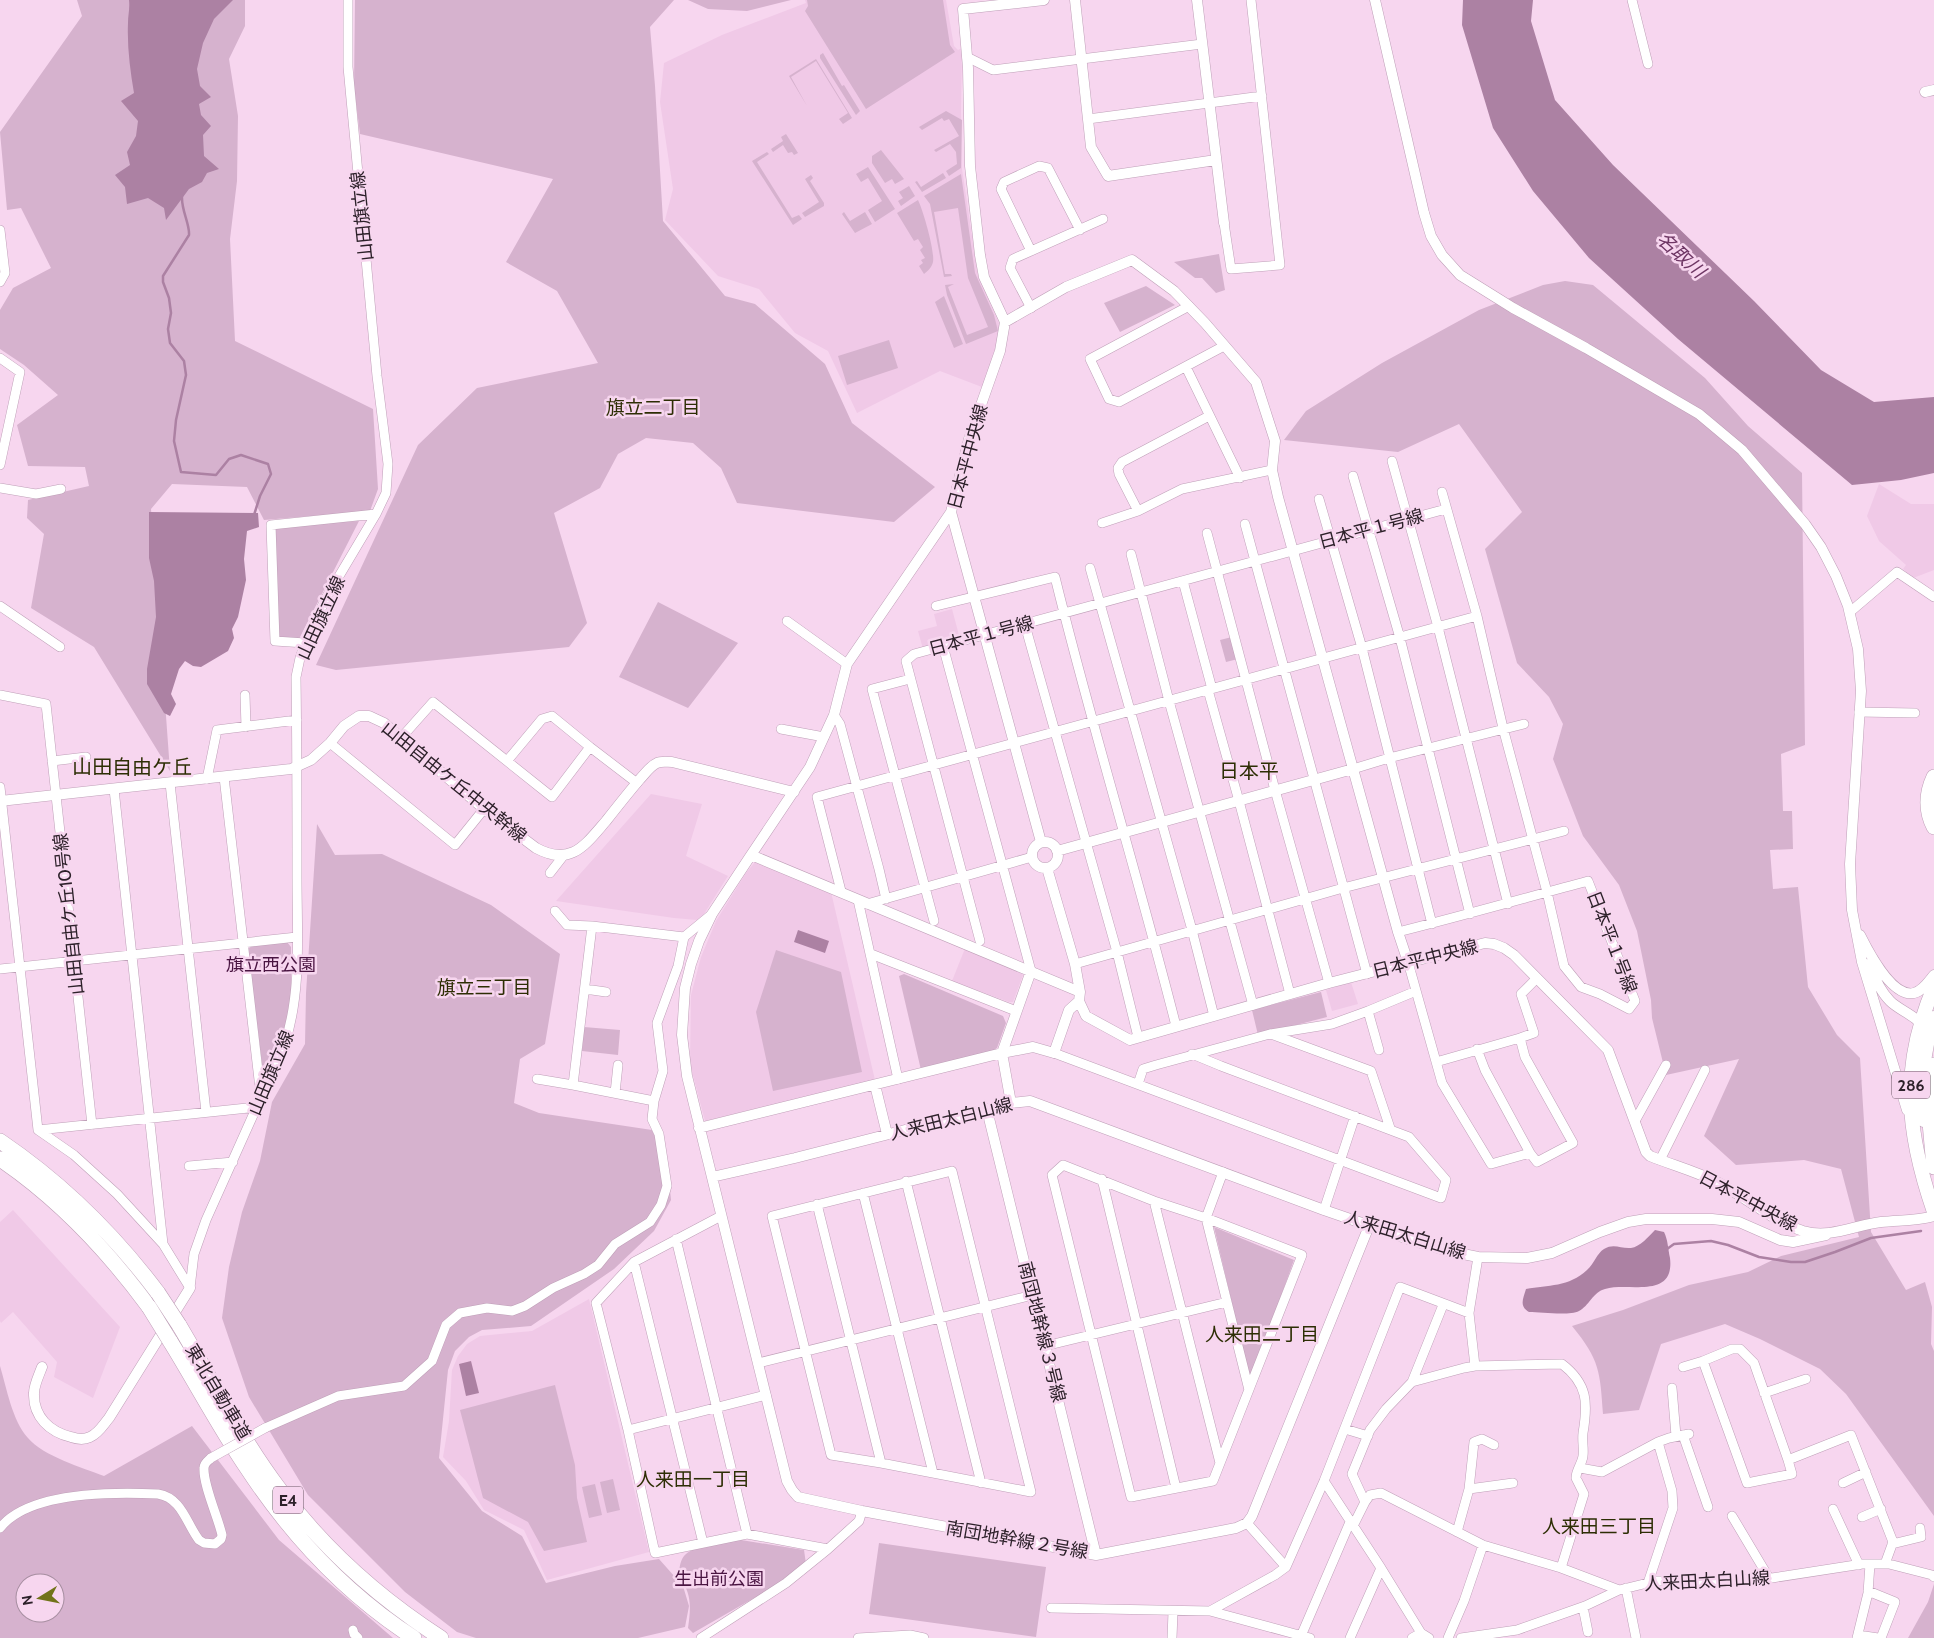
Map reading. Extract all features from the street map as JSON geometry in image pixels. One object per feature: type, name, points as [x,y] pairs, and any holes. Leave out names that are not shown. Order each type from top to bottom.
[{"type":"highway","points":[[1934,777],[1927,802],[1934,828]]},
{"type":"highway","name":"286","points":[[1934,987],[1927,1020],[1914,1055],[1910,1110],[1915,1148],[1934,1212]]},
{"type":"highway","name":"286","points":[[1927,1020],[1928,1039],[1922,1094],[1926,1137],[1934,1173]]},
{"type":"highway","points":[[1934,1065],[1930,1111],[1934,1167]]},
{"type":"highway","name":"東北自動車道","points":[[0,1141],[25,1158],[83,1206],[131,1258],[179,1325],[258,1458],[303,1519],[328,1548],[355,1573],[411,1618],[441,1638]]},
{"type":"highway","name":"東北自動車道","points":[[0,1159],[45,1192],[74,1218],[102,1248],[149,1307],[246,1468],[294,1533],[347,1588],[414,1638]]},
{"type":"street","name":"山田旗立線","points":[[190,1288],[194,1254],[206,1220],[284,1046],[291,1024],[294,1003],[297,936],[298,767],[296,677],[300,658],[326,598],[376,514],[386,493],[388,464],[377,376],[348,76],[348,0]]},
{"type":"street","points":[[1044,0],[1020,1],[963,9],[970,157],[984,278],[1005,322],[1066,287],[1132,260],[1174,291],[1256,382],[1275,441],[1272,470],[1293,551],[1352,769],[1442,1083],[1492,1164],[1530,1153]]},
{"type":"street","points":[[1075,0],[1091,148],[1108,176],[1216,160]]},
{"type":"street","points":[[1197,0],[1231,269],[1280,265],[1251,0]]},
{"type":"street","points":[[1375,0],[1424,213],[1431,236],[1442,255],[1460,275],[1513,308],[1699,414],[1742,450],[1805,524],[1821,547],[1836,576],[1850,612],[1858,649],[1861,691],[1850,864],[1852,910],[1862,962],[1902,1093],[1915,1148]]},
{"type":"street","points":[[1632,0],[1648,64]]},
{"type":"street","points":[[967,62],[993,70],[1202,44]]},
{"type":"street","points":[[1088,119],[1262,96]]},
{"type":"street","points":[[1031,250],[1001,189],[1004,182],[1039,166],[1048,168],[1080,230]]},
{"type":"street","points":[[1031,308],[1010,268],[1013,259],[1103,219]]},
{"type":"street","points":[[0,230],[4,273],[0,282]]},
{"type":"street","points":[[1189,306],[1090,359],[1109,399],[1119,402],[1186,368],[1224,346]]},
{"type":"street","name":"日本平中央線","points":[[1005,322],[1000,350],[969,439],[951,512],[1041,842]]},
{"type":"street","points":[[0,358],[20,372],[0,465]]},
{"type":"street","points":[[1186,368],[1240,478]]},
{"type":"street","points":[[1138,511],[1119,474],[1118,468],[1122,462],[1209,416]]},
{"type":"street","points":[[1392,461],[1438,627],[1508,904]]},
{"type":"street","points":[[1102,522],[1138,511],[1182,489],[1272,470]]},
{"type":"street","points":[[1353,476],[1400,638],[1470,914]]},
{"type":"street","points":[[0,488],[36,494],[60,489]]},
{"type":"street","points":[[1442,492],[1446,509]]},
{"type":"street","points":[[1319,498],[1362,648],[1432,924]]},
{"type":"street","name":"日本平１号線","points":[[910,679],[906,661],[914,654],[1446,509],[1477,616],[1503,728],[1546,892],[1564,966],[1581,987],[1600,994],[1629,1009],[1635,1001],[1588,881],[1546,892],[1508,904],[1398,932]]},
{"type":"street","points":[[787,621],[847,664],[951,512]]},
{"type":"street","points":[[305,643],[276,641],[271,525],[376,514]]},
{"type":"street","points":[[1245,524],[1367,974]]},
{"type":"street","points":[[1207,533],[1275,790],[1329,983]]},
{"type":"street","points":[[1130,554],[1253,1005]]},
{"type":"street","points":[[1090,568],[1192,930],[1214,1016]]},
{"type":"street","points":[[1850,612],[1897,572],[1934,597]]},
{"type":"street","points":[[936,606],[1055,577],[1092,721],[1176,1026]]},
{"type":"street","points":[[1183,581],[1290,994]]},
{"type":"street","points":[[0,606],[60,647]]},
{"type":"street","points":[[841,891],[816,797],[1477,616]]},
{"type":"street","points":[[1025,625],[1117,952],[1138,1038],[1130,1040],[1086,1016],[1079,996],[1074,964],[1047,868]]},
{"type":"street","points":[[943,646],[1031,971],[1002,1054],[1011,1104]]},
{"type":"street","name":"南団地幹線２号線","points":[[847,664],[834,715],[810,767],[712,914],[699,941],[685,988],[682,1035],[687,1076],[787,1481],[798,1497],[804,1499],[1096,1555],[1236,1528],[1247,1523]]},
{"type":"street","points":[[934,921],[872,689],[910,679],[980,941]]},
{"type":"street","name":"山田自由ケ丘10号線","points":[[0,695],[46,704],[92,1125]]},
{"type":"street","points":[[245,695],[246,727]]},
{"type":"street","points":[[401,738],[433,702],[552,797],[590,747]]},
{"type":"street","points":[[1859,712],[1915,713]]},
{"type":"street","points":[[834,715],[840,724],[886,899]]},
{"type":"street","name":"山田自由ケ丘中央幹線","points":[[1,801],[207,779],[298,767],[310,760],[330,743],[344,726],[359,716],[369,716],[384,723],[484,809],[536,848],[544,852],[564,855]]},
{"type":"street","points":[[507,761],[542,719],[552,716],[637,783]]},
{"type":"street","points":[[207,779],[217,730],[297,720]]},
{"type":"street","points":[[1058,851],[1389,758],[1524,724]]},
{"type":"street","points":[[781,729],[824,737]]},
{"type":"street","points":[[330,743],[456,846],[484,809]]},
{"type":"street","points":[[52,761],[86,758]]},
{"type":"street","points":[[550,873],[564,855],[584,846],[651,767],[657,763],[672,762],[794,792]]},
{"type":"street","points":[[224,777],[261,1097]]},
{"type":"street","points":[[170,783],[206,1112]]},
{"type":"street","points":[[0,787],[38,1130],[74,1155],[117,1194],[163,1244],[190,1288],[109,1418],[99,1431],[88,1438],[77,1439],[60,1434],[44,1424],[36,1410],[34,1401],[34,1391],[42,1367]]},
{"type":"street","points":[[114,789],[130,954],[163,1244]]},
{"type":"street","points":[[1074,964],[1306,898],[1564,831]]},
{"type":"street","points":[[1041,842],[1049,843],[1058,851],[1058,860],[1052,867],[1047,868],[1036,865],[1032,857],[1035,846],[1041,842]]},
{"type":"street","points":[[751,855],[776,867],[841,891],[862,902],[1031,971],[1079,996]]},
{"type":"street","points":[[862,902],[886,899],[1032,857]]},
{"type":"street","points":[[862,902],[871,954],[898,1079]]},
{"type":"street","points":[[1852,910],[1873,974],[1884,994],[1900,1009],[1927,1020]]},
{"type":"street","points":[[555,911],[567,925],[592,926],[684,937]]},
{"type":"street","points":[[0,1528],[8,1519],[24,1508],[50,1501],[108,1494],[158,1494],[174,1499],[199,1540],[204,1544],[215,1544],[221,1539],[222,1535],[207,1486],[204,1467],[211,1458],[265,1428],[338,1396],[404,1386],[432,1361],[446,1325],[460,1313],[486,1308],[512,1311],[525,1306],[553,1288],[584,1274],[598,1265],[615,1244],[650,1222],[661,1205],[667,1186],[659,1134],[652,1119],[654,1101],[663,1071],[657,1023],[678,966],[684,937],[712,914]]},
{"type":"street","points":[[573,1085],[592,926]]},
{"type":"street","points":[[1856,927],[1876,964],[1893,984],[1904,992],[1914,993],[1919,991],[1934,975]]},
{"type":"street","points":[[0,969],[297,936]]},
{"type":"street","name":"日本平中央線","points":[[1138,1038],[1408,962],[1484,943],[1494,944],[1514,956],[1608,1050],[1646,1152],[1650,1156],[1686,1168],[1716,1182],[1787,1224],[1804,1231],[1826,1235],[1880,1222],[1918,1221],[1934,1216]]},
{"type":"street","points":[[871,954],[1016,1011]]},
{"type":"street","points":[[1436,1062],[1534,1033],[1521,994],[1536,978]]},
{"type":"street","points":[[585,990],[606,992]]},
{"type":"street","points":[[1138,1084],[1143,1069],[1270,1034],[1332,1024],[1416,991]]},
{"type":"street","points":[[1054,1053],[1069,1010],[1079,996]]},
{"type":"street","points":[[1368,1011],[1379,1050]]},
{"type":"street","points":[[1270,1034],[1371,1071],[1390,1128]]},
{"type":"street","points":[[1477,1049],[1485,1070],[1530,1153],[1537,1162],[1573,1143],[1525,1057],[1520,1038]]},
{"type":"street","points":[[699,1128],[1033,1047],[1138,1084],[1441,1198],[1446,1180],[1409,1137],[1390,1128],[1192,1054]]},
{"type":"street","points":[[1635,1121],[1666,1065]]},
{"type":"street","points":[[615,1093],[618,1066]]},
{"type":"street","points":[[1660,1160],[1705,1070]]},
{"type":"street","points":[[537,1079],[654,1101]]},
{"type":"street","points":[[875,1085],[887,1134]]},
{"type":"street","name":"人来田太白山線","points":[[712,1177],[1030,1101],[1369,1226],[1448,1251],[1478,1257],[1468,1313],[1475,1366]]},
{"type":"street","points":[[38,1130],[257,1107]]},
{"type":"street","name":"南団地幹線３号線","points":[[987,1110],[1096,1555]]},
{"type":"street","points":[[1324,1210],[1355,1116]]},
{"type":"street","points":[[188,1166],[233,1162]]},
{"type":"street","points":[[1064,1165],[1154,1201],[1206,1218],[1302,1255],[1213,1480],[1131,1497],[1052,1175],[1064,1165]]},
{"type":"street","points":[[952,1171],[1031,1492],[831,1455],[772,1216],[863,1193],[952,1171]]},
{"type":"street","points":[[1223,1172],[1206,1218],[1250,1390]]},
{"type":"street","points":[[1102,1179],[1176,1488]]},
{"type":"street","points":[[906,1182],[981,1484]]},
{"type":"street","points":[[863,1193],[932,1473]]},
{"type":"street","points":[[1154,1201],[1220,1463]]},
{"type":"street","points":[[817,1204],[881,1463]]},
{"type":"street","points":[[721,1216],[634,1262],[596,1303],[628,1430],[655,1554],[703,1542],[747,1534],[828,1549]]},
{"type":"street","points":[[1478,1257],[1509,1258],[1552,1253],[1600,1232],[1628,1222],[1646,1219],[1712,1219],[1739,1222],[1780,1240],[1793,1242],[1826,1235]]},
{"type":"street","points":[[1286,1567],[1247,1523],[1252,1516],[1369,1226]]},
{"type":"street","points":[[676,1239],[747,1534]]},
{"type":"street","points":[[634,1262],[703,1542]]},
{"type":"street","points":[[1210,1611],[1286,1567],[1324,1481],[1400,1287],[1468,1313]]},
{"type":"street","points":[[758,1363],[1033,1295]]},
{"type":"street","points":[[1046,1346],[1227,1302]]},
{"type":"street","points":[[1300,1636],[1352,1524],[1365,1502],[1352,1474],[1370,1430],[1386,1409],[1412,1382],[1444,1305]]},
{"type":"street","points":[[1683,1367],[1732,1349],[1740,1348],[1754,1363],[1792,1474],[1747,1483],[1703,1360]]},
{"type":"street","points":[[1412,1382],[1475,1366],[1562,1364],[1580,1381],[1586,1395],[1586,1418],[1583,1435],[1583,1457],[1580,1468],[1576,1472],[1576,1478],[1584,1494],[1561,1568]]},
{"type":"street","points":[[1764,1393],[1806,1379]]},
{"type":"street","points":[[1672,1388],[1683,1435],[1708,1507]]},
{"type":"street","points":[[628,1430],[766,1396]]},
{"type":"street","points":[[1344,1429],[1368,1436]]},
{"type":"street","points":[[1580,1468],[1602,1472],[1658,1442],[1683,1435]]},
{"type":"street","points":[[1788,1460],[1851,1435],[1893,1542],[1885,1564]]},
{"type":"street","points":[[1457,1532],[1469,1489],[1474,1442],[1482,1439],[1494,1445]]},
{"type":"street","points":[[1648,1583],[1673,1508],[1672,1491],[1658,1442]]},
{"type":"street","points":[[1843,1482],[1866,1472]]},
{"type":"street","points":[[1324,1481],[1425,1636],[1412,1638]]},
{"type":"street","points":[[1469,1489],[1513,1483]]},
{"type":"street","name":"人来田太白山線","points":[[1365,1502],[1370,1494],[1381,1493],[1483,1545],[1561,1568],[1622,1589],[1656,1581],[1716,1581],[1769,1578],[1870,1564],[1885,1564],[1934,1577]]},
{"type":"street","points":[[1833,1509],[1859,1565]]},
{"type":"street","points":[[1862,1517],[1881,1509]]},
{"type":"street","points":[[701,1638],[786,1583],[859,1521],[862,1511]]},
{"type":"street","points":[[1732,1516],[1769,1578]]},
{"type":"street","points":[[1892,1544],[1921,1537],[1920,1528]]},
{"type":"street","points":[[1448,1638],[1464,1601],[1483,1545]]},
{"type":"street","points":[[1868,1591],[1895,1602],[1880,1638],[1858,1636],[1868,1591],[1870,1564]]},
{"type":"street","points":[[1350,1638],[1381,1568]]},
{"type":"street","points":[[1461,1638],[1517,1630],[1583,1607],[1622,1589],[1636,1638]]},
{"type":"street","points":[[1583,1607],[1588,1632]]},
{"type":"street","points":[[1051,1608],[1173,1612],[1210,1611],[1310,1638]]},
{"type":"street","points":[[1172,1638],[1173,1612]]},
{"type":"street","points":[[858,1638],[910,1634],[924,1638]]},
{"type":"shaded area","points":[[805,0],[946,0],[954,46],[958,50],[962,48],[962,169],[978,276],[1001,328],[996,352],[982,387],[940,371],[857,413],[828,351],[795,333],[759,289],[718,276],[665,220],[673,189],[660,102],[664,63],[722,35],[806,3]]},
{"type":"shaded area","points":[[1879,484],[1911,504],[1934,504],[1934,570],[1913,578],[1903,569],[1906,565],[1879,541],[1867,516]]},
{"type":"shaded area","points":[[952,609],[960,639],[923,649],[918,631],[937,626],[934,614]]},
{"type":"shaded area","points":[[651,794],[702,804],[686,856],[728,876],[704,914],[697,920],[674,918],[556,901]]},
{"type":"shaded area","points":[[755,862],[831,892],[875,1080],[705,1121],[690,1064],[691,995],[701,957],[716,921]]},
{"type":"shaded area","points":[[966,946],[1020,971],[1023,975],[1013,1002],[952,981]]},
{"type":"shaded area","points":[[1351,982],[1358,1004],[1332,1011],[1326,990]]},
{"type":"shaded area","points":[[13,1210],[120,1327],[93,1398],[54,1377],[57,1362],[13,1312],[1,1323],[0,1321],[0,1222]]},
{"type":"shaded area","points":[[589,1299],[649,1552],[547,1580],[524,1530],[484,1510],[466,1481],[443,1457],[449,1421],[452,1370],[458,1356],[467,1344],[480,1336],[532,1331]]},
{"type":"green space","points":[[77,0],[245,0],[245,26],[229,59],[238,116],[237,181],[230,239],[235,341],[373,409],[378,489],[370,511],[264,520],[247,487],[172,484],[151,509],[170,771],[94,647],[31,608],[44,534],[27,518],[28,500],[89,486],[85,467],[28,466],[17,425],[58,395],[24,365],[0,349],[0,310],[13,288],[51,268],[21,208],[7,210],[0,132],[82,16]]},
{"type":"green space","points":[[355,0],[674,0],[650,27],[663,221],[725,296],[755,304],[825,364],[852,423],[935,487],[894,522],[737,503],[721,468],[693,443],[646,438],[618,454],[600,488],[554,513],[587,623],[569,647],[336,670],[316,665],[418,445],[477,388],[598,363],[557,291],[506,262],[553,179],[360,134],[354,86]]},
{"type":"green space","points":[[688,0],[791,0],[747,11],[708,9]]},
{"type":"green space","points":[[807,0],[943,0],[950,45],[955,52],[866,109],[805,11],[808,6]]},
{"type":"green space","points":[[823,53],[842,86],[844,85],[860,111],[856,115],[820,58],[820,55]]},
{"type":"green space","points":[[816,59],[852,118],[843,124],[839,119],[848,113],[816,61],[791,77],[807,106],[789,76]]},
{"type":"green space","points":[[946,111],[962,120],[961,168],[949,176],[946,171],[957,164],[956,152],[950,144],[936,152],[934,150],[959,136],[949,119],[944,121],[942,118],[922,130],[919,127]]},
{"type":"green space","points":[[786,134],[798,153],[794,155],[792,152],[788,153],[783,145],[773,152],[771,149],[783,141],[781,137]]},
{"type":"green space","points":[[881,150],[904,179],[895,184],[892,179],[885,183],[872,163],[872,156]]},
{"type":"green space","points":[[767,152],[769,154],[757,162],[792,218],[799,215],[802,219],[793,225],[752,161]]},
{"type":"green space","points":[[868,167],[895,209],[875,222],[868,210],[882,201],[868,178],[861,182],[856,174]]},
{"type":"green space","points":[[943,173],[946,178],[922,192],[915,182],[917,181],[921,187]]},
{"type":"green space","points":[[961,174],[975,273],[994,315],[998,331],[966,344],[945,285],[954,284],[948,287],[967,335],[988,327],[968,278],[958,208],[934,212],[945,274],[951,274],[952,276],[944,277],[930,204],[924,196]]},
{"type":"green space","points":[[811,175],[813,178],[810,181],[824,206],[805,217],[802,213],[819,202],[805,179]]},
{"type":"green space","points":[[909,186],[915,196],[901,206],[898,201],[903,198],[899,192]]},
{"type":"green space","points":[[918,200],[928,231],[933,257],[932,266],[924,274],[919,266],[923,263],[921,260],[925,258],[920,250],[923,247],[918,239],[914,241],[897,213]]},
{"type":"green space","points":[[844,212],[850,221],[865,212],[872,224],[855,233],[842,214]]},
{"type":"green space","points":[[1219,254],[1225,290],[1216,293],[1202,278],[1195,278],[1174,262]]},
{"type":"green space","points":[[1565,281],[1593,285],[1705,378],[1748,426],[1802,473],[1805,745],[1781,754],[1783,811],[1792,811],[1793,849],[1770,850],[1773,889],[1798,887],[1808,987],[1837,1035],[1860,1058],[1871,1232],[1906,1290],[1925,1282],[1932,1307],[1931,1344],[1934,1351],[1934,1516],[1846,1394],[1820,1369],[1725,1324],[1661,1344],[1639,1410],[1603,1414],[1597,1367],[1588,1348],[1572,1326],[1623,1310],[1689,1285],[1748,1272],[1781,1256],[1859,1237],[1841,1169],[1804,1160],[1736,1165],[1704,1136],[1739,1059],[1666,1075],[1652,1018],[1651,1000],[1637,931],[1619,885],[1583,836],[1553,759],[1563,724],[1549,697],[1517,663],[1485,549],[1522,512],[1459,424],[1398,452],[1284,440],[1306,411],[1382,363],[1479,310],[1543,285]]},
{"type":"green space","points":[[1146,286],[1175,305],[1120,332],[1104,303]]},
{"type":"green space","points":[[944,296],[963,344],[954,348],[935,302]]},
{"type":"green space","points":[[889,340],[898,368],[847,385],[838,356]]},
{"type":"green space","points":[[359,521],[299,639],[278,640],[272,526]]},
{"type":"green space","points":[[658,602],[738,643],[688,708],[619,677]]},
{"type":"green space","points":[[1232,637],[1238,659],[1226,662],[1220,640]]},
{"type":"green space","points":[[317,824],[335,855],[382,854],[491,905],[560,954],[545,1044],[520,1059],[514,1103],[539,1113],[652,1130],[667,1161],[671,1200],[654,1231],[614,1269],[531,1326],[482,1330],[469,1337],[455,1351],[448,1370],[439,1458],[482,1511],[522,1536],[546,1583],[615,1566],[659,1559],[683,1586],[689,1606],[685,1627],[638,1638],[476,1638],[457,1632],[405,1592],[308,1495],[249,1397],[222,1318],[229,1267],[242,1212],[260,1161],[272,1102],[305,1044],[306,993]]},
{"type":"green space","name":"旗立西公園","points":[[287,942],[291,947],[291,1004],[284,1036],[264,1080],[248,949],[252,946]]},
{"type":"green space","points":[[776,950],[841,972],[862,1072],[773,1091],[756,1012]]},
{"type":"green space","points":[[904,974],[1003,1016],[1006,1023],[997,1048],[991,1052],[921,1070],[899,976]]},
{"type":"green space","points":[[1321,992],[1327,1017],[1258,1035],[1252,1010]]},
{"type":"green space","points":[[584,1027],[620,1030],[618,1055],[582,1051]]},
{"type":"green space","points":[[1214,1227],[1294,1260],[1252,1376],[1249,1375]]},
{"type":"green space","points":[[0,1366],[14,1413],[22,1431],[28,1438],[53,1456],[104,1476],[192,1426],[279,1540],[393,1638],[0,1638]]},
{"type":"green space","points":[[555,1385],[575,1465],[577,1498],[587,1542],[544,1551],[528,1522],[483,1498],[460,1410]]},
{"type":"green space","points":[[613,1479],[620,1510],[607,1513],[600,1482]]},
{"type":"green space","points":[[595,1484],[602,1515],[589,1518],[582,1487]]},
{"type":"green space","name":"生出前公園","points":[[741,1540],[804,1550],[806,1564],[780,1583],[693,1633],[688,1628],[690,1601],[679,1576],[682,1559],[686,1554],[697,1548]]},
{"type":"green space","points":[[879,1543],[1046,1567],[1036,1637],[869,1614]]},
{"type":"green space","points":[[1934,1584],[1934,1638],[1908,1638],[1928,1602]]},
{"type":"water","points":[[129,0],[233,0],[214,19],[203,43],[197,69],[200,86],[211,97],[199,104],[201,115],[211,126],[203,135],[204,156],[219,169],[207,173],[202,182],[189,189],[166,220],[164,208],[148,198],[127,204],[125,187],[115,175],[130,165],[127,152],[136,136],[138,121],[121,101],[134,93],[128,49]]},
{"type":"water","name":"名取川","points":[[1463,0],[1533,0],[1531,21],[1555,100],[1613,165],[1754,301],[1821,370],[1874,402],[1934,397],[1934,473],[1901,480],[1852,485],[1678,339],[1589,258],[1533,191],[1493,128],[1462,25]]},
{"type":"water","points":[[149,512],[258,513],[259,527],[247,531],[244,559],[246,580],[238,617],[232,629],[234,638],[228,651],[201,667],[193,666],[185,661],[179,669],[171,694],[176,704],[170,716],[164,713],[147,684],[147,669],[156,617],[154,581],[149,558]]},
{"type":"water","points":[[798,930],[829,941],[825,953],[794,942]]},
{"type":"water","points":[[1655,1230],[1664,1232],[1667,1241],[1670,1271],[1665,1280],[1648,1287],[1615,1287],[1605,1289],[1597,1293],[1582,1309],[1574,1312],[1562,1314],[1529,1312],[1524,1307],[1523,1302],[1526,1289],[1573,1280],[1592,1265],[1599,1253],[1604,1249],[1611,1246],[1631,1248],[1638,1246]]},
{"type":"water","points":[[471,1361],[479,1393],[466,1396],[459,1364]]},
{"type":"waterway","points":[[182,196],[189,235],[163,276],[171,313],[168,329],[170,343],[184,361],[186,375],[176,420],[174,441],[181,472],[216,475],[229,459],[241,455],[268,464],[271,474],[260,496],[254,515]]},
{"type":"waterway","points":[[1667,1249],[1674,1244],[1711,1241],[1728,1245],[1759,1257],[1791,1262],[1805,1262],[1871,1238],[1921,1231]]},
{"type":"district","name":"旗立二丁目","points":[[653,407]]},
{"type":"district","name":"山田自由ケ丘","points":[[132,767]]},
{"type":"district","name":"日本平","points":[[1249,771]]},
{"type":"district","name":"旗立三丁目","points":[[484,987]]},
{"type":"district","name":"人来田二丁目","points":[[1262,1334]]},
{"type":"district","name":"人来田一丁目","points":[[693,1479]]},
{"type":"district","name":"人来田三丁目","points":[[1599,1526]]}]
